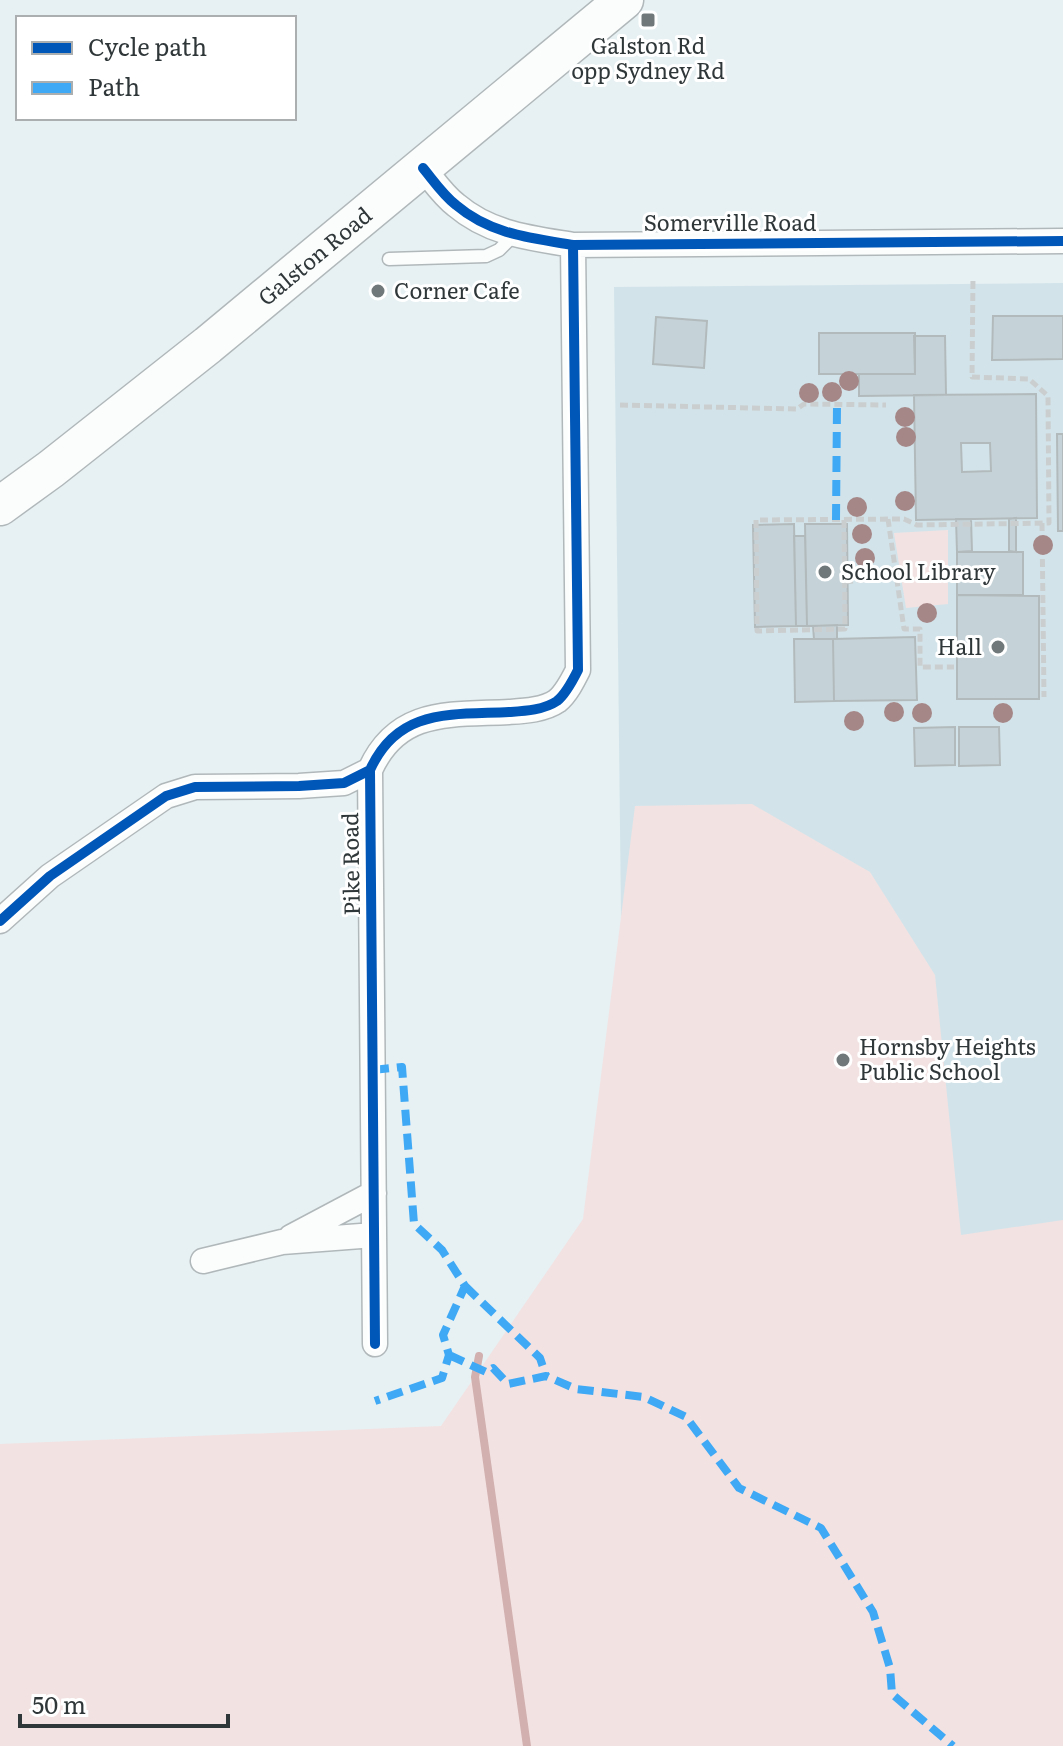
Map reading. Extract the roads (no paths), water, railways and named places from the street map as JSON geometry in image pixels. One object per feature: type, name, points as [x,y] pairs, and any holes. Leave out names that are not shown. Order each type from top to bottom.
[{"type":"main road","name":"Galston Road","points":[[0,506],[195,355],[624,0]]},
{"type":"street","name":"Somerville Road","points":[[423,168],[455,205],[485,224],[513,236],[573,245],[1063,241]]},
{"type":"street","points":[[0,921],[50,876],[166,796],[195,787],[344,783],[370,770],[390,737],[428,717],[538,708],[558,700],[578,670],[573,245]]},
{"type":"street","name":"Pike Road","points":[[370,770],[375,1344]]},
{"type":"street","points":[[282,1242],[374,1193]]},
{"type":"street","points":[[203,1261],[282,1242],[374,1235]]},
{"type":"lane","points":[[389,259],[486,256],[499,250],[513,236]]},
{"type":"waterway","points":[[479,1356],[475,1377],[527,1746]]},
{"type":"place","name":"Galston Rd opp Sydney Rd","points":[[648,20]]},
{"type":"place","name":"Corner Cafe","points":[[378,291]]},
{"type":"place","name":"School Library","points":[[825,572]]},
{"type":"place","name":"Hall","points":[[998,647]]},
{"type":"place","name":"Hornsby Heights Public School","points":[[843,1060]]}]
